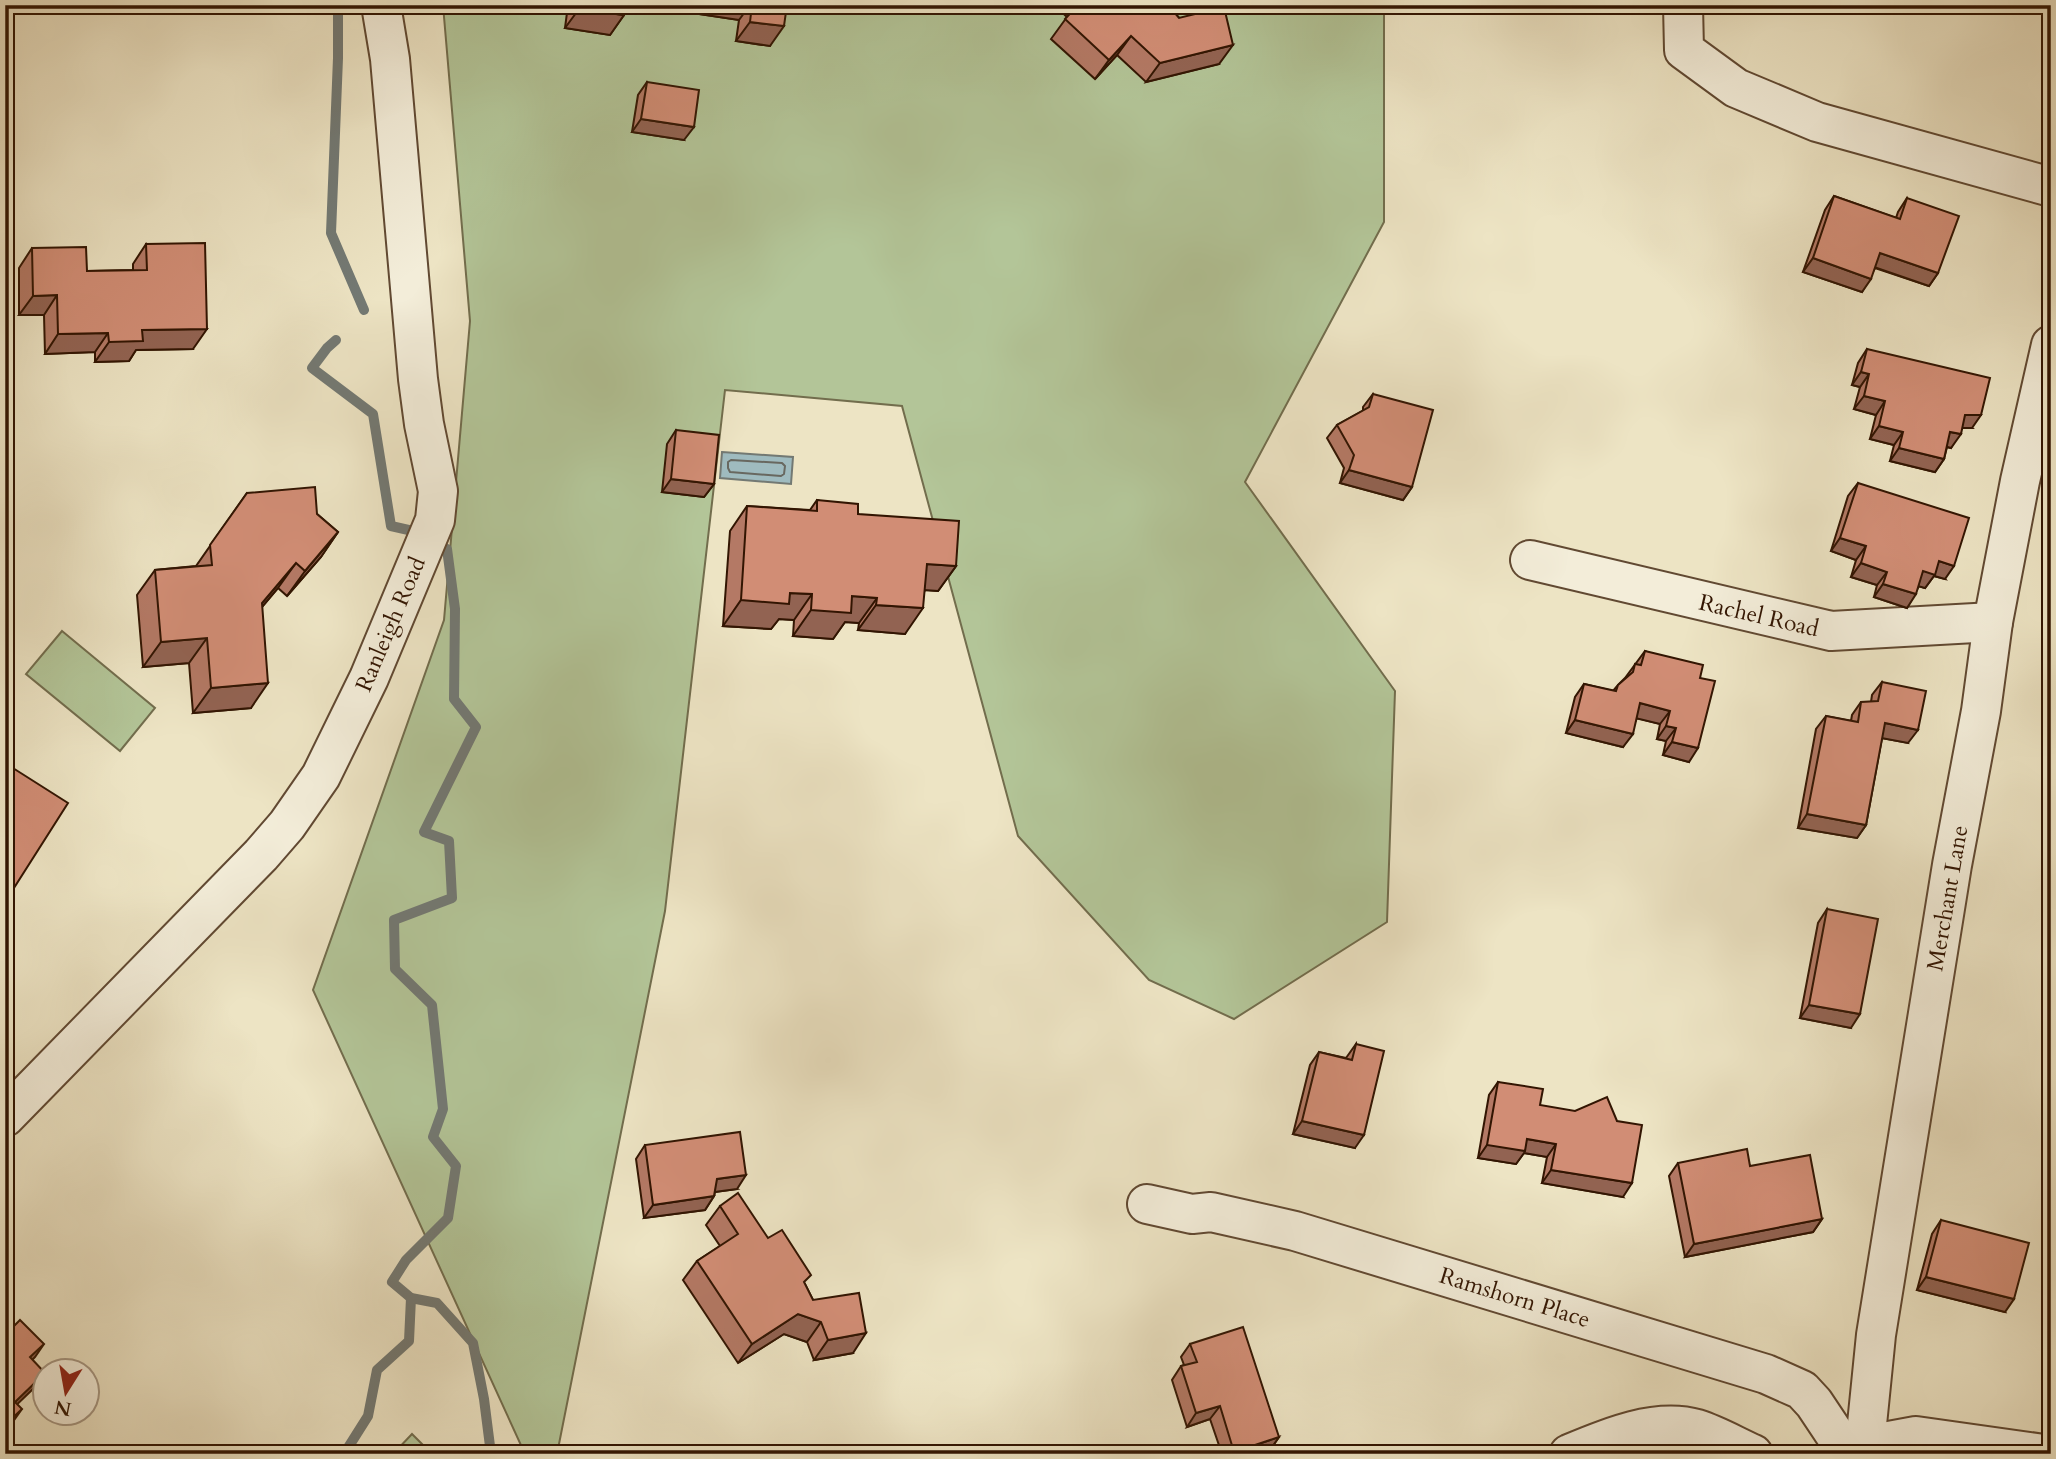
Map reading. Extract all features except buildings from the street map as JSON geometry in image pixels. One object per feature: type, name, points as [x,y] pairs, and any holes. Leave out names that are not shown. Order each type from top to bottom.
[{"type":"street","name":"Ranleigh Road","points":[[5,1116],[261,855],[287,825],[321,776],[369,678],[435,520],[438,491],[418,379],[390,59],[381,5]]},
{"type":"street","points":[[1683,5],[1684,50],[1736,88],[1817,122],[2051,187]]},
{"type":"street","name":"Merchant Lane","points":[[1865,1454],[1876,1335],[1952,864],[1981,711],[1993,622],[2020,481],[2051,345]]},
{"type":"street","name":"Rachel Road","points":[[1530,560],[1831,631],[1993,622]]},
{"type":"street","name":"Ramshorn Place","points":[[1147,1204],[1192,1214],[1211,1212],[1295,1231],[1766,1374],[1802,1390],[1814,1403],[1848,1454]]},
{"type":"street","points":[[1569,1454],[1595,1443],[1656,1426],[1696,1429],[1753,1454]]},
{"type":"street","points":[[1865,1454],[1889,1441],[1916,1436],[2044,1454]]},
{"type":"green space","points":[[443,5],[1384,5],[1384,222],[1245,482],[1395,691],[1387,922],[1234,1019],[1149,980],[1018,836],[902,406],[725,390],[665,911],[557,1454],[525,1454],[313,990],[444,620],[470,321]]},
{"type":"green space","points":[[62,631],[155,708],[120,751],[26,674]]},
{"type":"green space","points":[[412,1434],[432,1454],[393,1454]]},
{"type":"water","points":[[722,452],[793,457],[791,484],[720,478]]},
{"type":"waterway","points":[[338,5],[331,233],[364,310]]},
{"type":"waterway","points":[[336,340],[312,368],[373,414],[391,526],[413,531]]},
{"type":"waterway","points":[[447,549],[455,609],[454,699],[476,727],[424,832],[449,841],[452,898],[394,920],[395,969],[432,1005],[443,1109],[433,1137],[456,1166],[448,1218],[406,1260],[392,1282],[411,1298],[437,1303],[473,1343],[491,1454]]},
{"type":"waterway","points":[[344,1454],[368,1416],[377,1370],[409,1341],[411,1298]]}]
